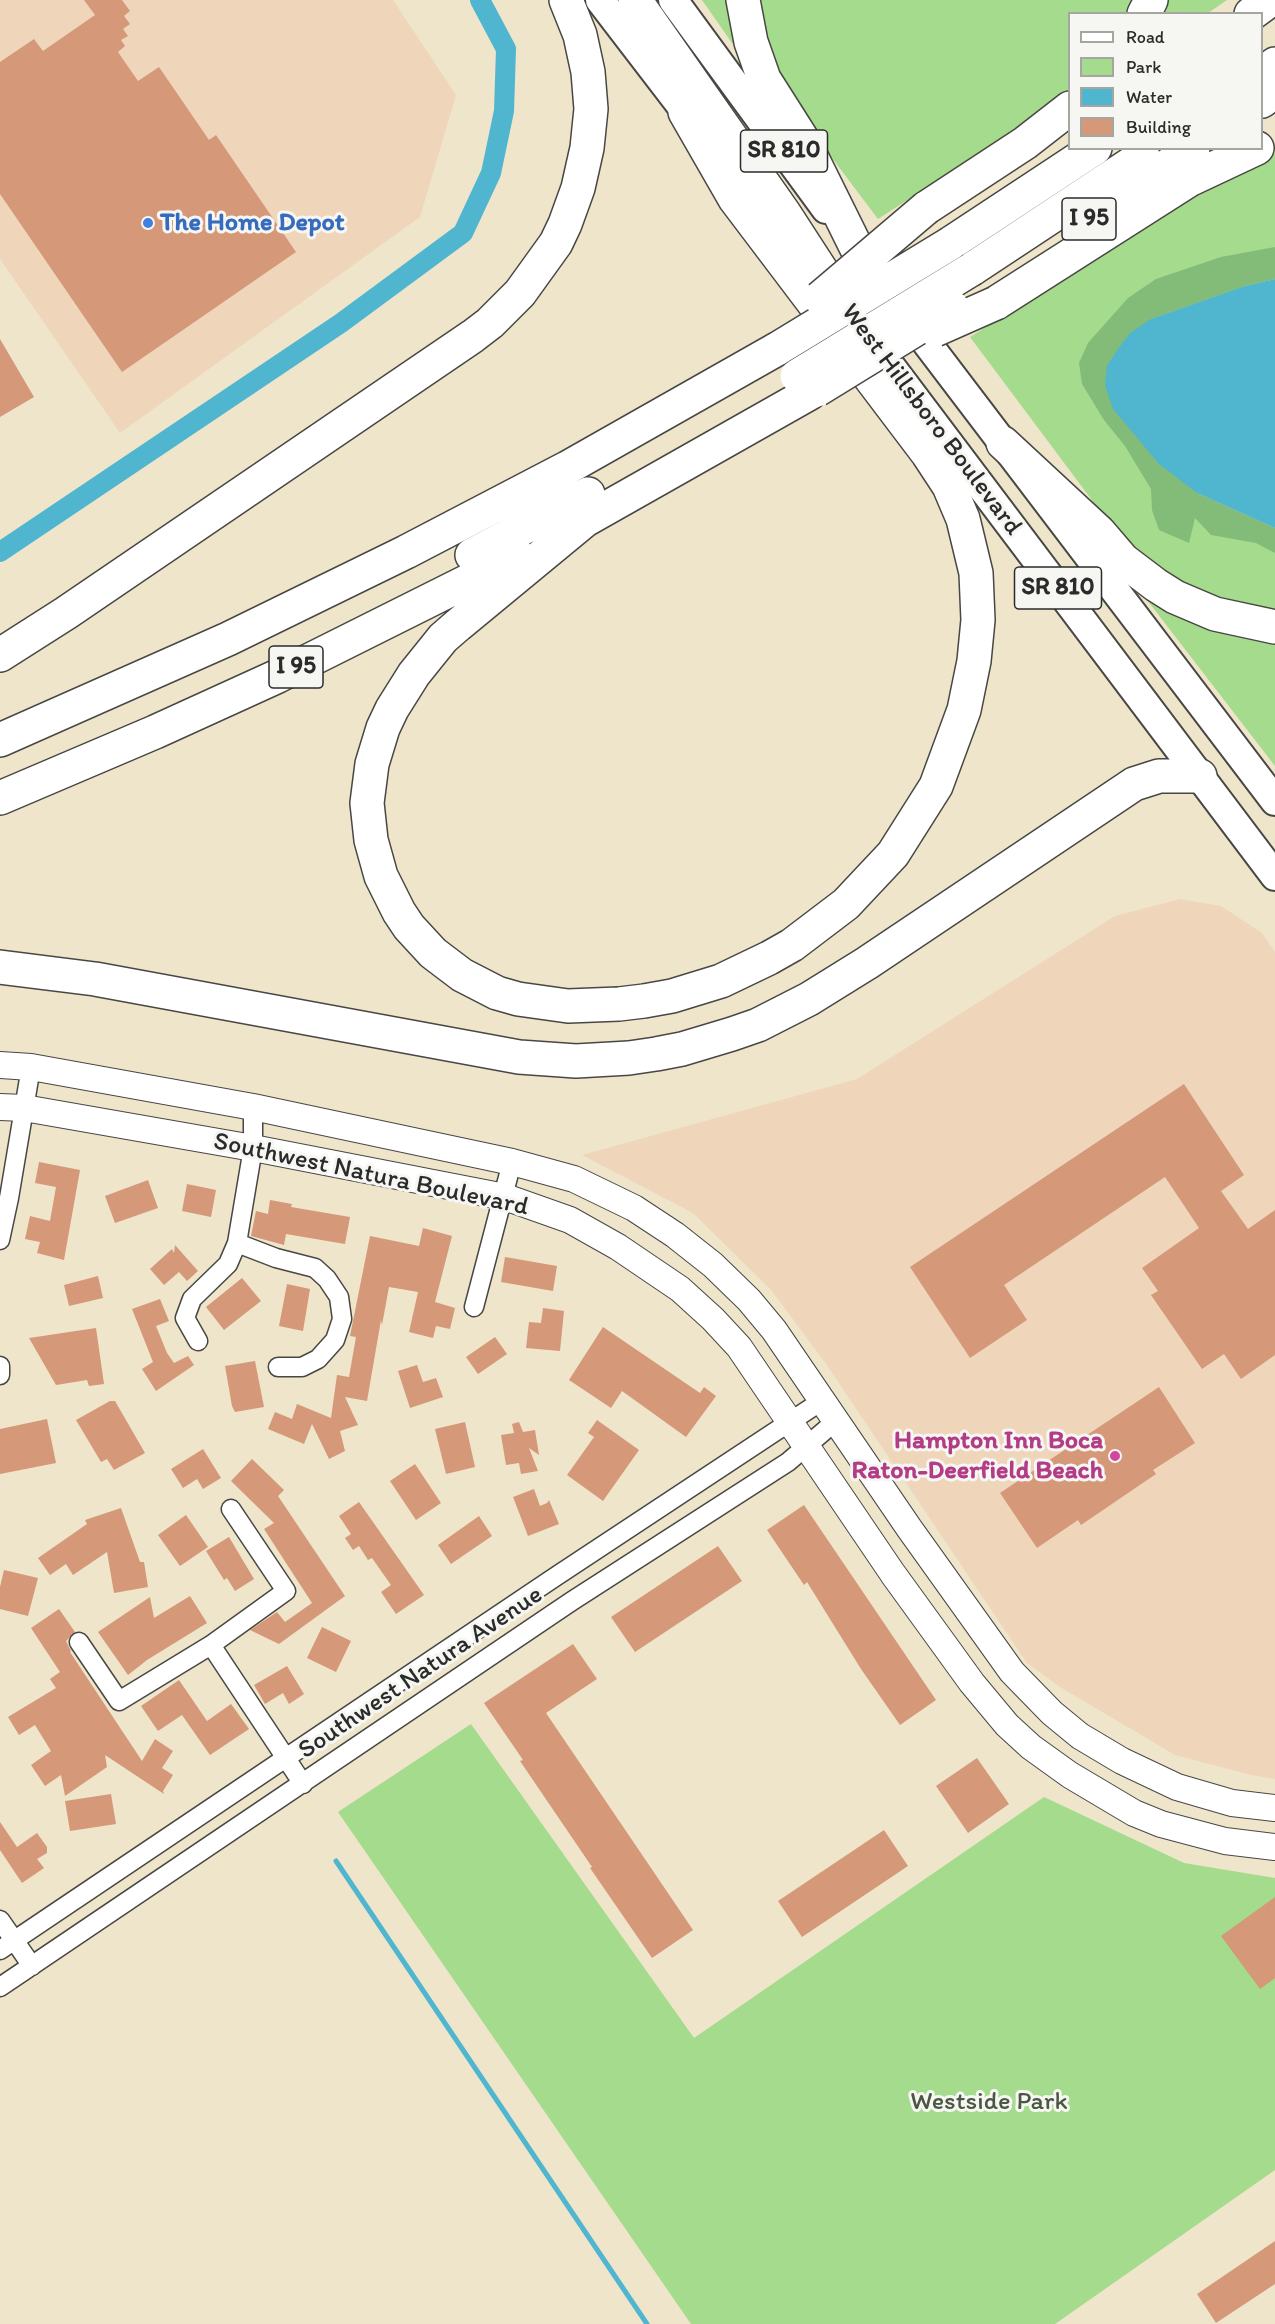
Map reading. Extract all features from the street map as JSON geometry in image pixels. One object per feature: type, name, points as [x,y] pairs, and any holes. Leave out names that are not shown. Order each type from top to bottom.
[{"type":"highway","points":[[0,655],[66,613],[473,336],[490,323],[520,293],[556,243],[565,224],[578,188],[587,148],[591,109],[588,72],[580,35],[566,0]]},
{"type":"highway","points":[[635,0],[784,213],[831,299]]},
{"type":"highway","points":[[743,0],[751,42],[764,79],[804,142],[860,255]]},
{"type":"highway","points":[[1254,12],[1270,0]]},
{"type":"highway","points":[[1263,32],[1275,23]]},
{"type":"highway","points":[[1263,73],[1275,64]]},
{"type":"highway","points":[[1263,100],[1275,91]]},
{"type":"highway","points":[[938,226],[1025,143],[1068,110]]},
{"type":"highway","points":[[584,521],[443,638],[414,674],[383,728],[372,764],[367,803],[371,840],[381,876],[404,920],[433,953],[462,975],[497,993],[518,999],[568,1006],[644,1001],[672,996],[721,981],[792,945],[839,911],[893,854],[923,810],[936,786],[957,734],[974,662],[978,620],[976,573],[963,519],[949,486],[928,454],[735,199],[685,112]]},
{"type":"highway","points":[[0,716],[213,622],[365,548],[771,340],[1068,140]]},
{"type":"highway","points":[[0,740],[228,639],[406,552],[567,468],[771,340],[938,226],[1091,150]]},
{"type":"highway","points":[[984,286],[1152,150]]},
{"type":"highway","name":"I 95","points":[[0,798],[278,676],[584,521],[804,385],[870,358],[1190,150]]},
{"type":"highway","points":[[0,775],[204,686],[399,592],[630,471],[804,385],[984,286],[1189,180],[1253,150]]},
{"type":"highway","points":[[1003,443],[1099,532],[1123,560],[1156,585],[1175,597],[1215,614],[1275,627]]},
{"type":"highway","points":[[0,967],[86,978],[519,1057],[576,1061],[647,1055],[682,1049],[723,1037],[783,1013],[838,982],[1134,784],[1159,776],[1200,776]]},
{"type":"main road","name":"West Hillsboro Boulevard","points":[[600,0],[1275,876]]},
{"type":"main road","name":"West Hillsboro Boulevard","points":[[674,0],[860,255],[1275,801]]},
{"type":"street","name":"Southwest Natura Boulevard","points":[[0,1065],[31,1067],[254,1107],[512,1162],[574,1179],[634,1208],[675,1235],[713,1265],[749,1300],[774,1330],[909,1528],[1012,1672],[1052,1713],[1080,1736],[1122,1761],[1177,1787],[1232,1803],[1275,1808]]},
{"type":"street","points":[[0,1240],[12,1107],[31,1067]]},
{"type":"street","name":"Southwest Natura Boulevard","points":[[12,1107],[253,1149],[505,1197],[570,1220],[618,1247],[680,1289],[739,1347],[893,1574],[972,1683],[1007,1725],[1032,1748],[1070,1775],[1134,1813],[1161,1824],[1225,1841],[1275,1847]]},
{"type":"street","points":[[198,1341],[185,1318],[192,1299],[228,1264],[237,1243],[253,1149],[254,1107]]},
{"type":"street","points":[[474,1307],[505,1197],[512,1162]]},
{"type":"street","points":[[237,1243],[276,1258],[315,1268],[327,1279],[339,1297],[342,1319],[335,1340],[318,1359],[302,1367],[278,1367]]},
{"type":"street","points":[[0,1366],[0,1375]]},
{"type":"street","name":"Southwest Natura Avenue","points":[[7,1945],[790,1421],[830,1410]]},
{"type":"street","name":"Southwest Natura Avenue","points":[[0,1987],[572,1601],[788,1462],[807,1446],[830,1410]]},
{"type":"street","points":[[692,1486],[709,1513]]},
{"type":"street","points":[[79,1642],[119,1701],[211,1645],[286,1591],[231,1509]]},
{"type":"street","points":[[211,1645],[303,1784]]},
{"type":"street","points":[[0,1920],[7,1945],[32,1965]]},
{"type":"shaded area","points":[[0,0],[393,0],[456,95],[420,217],[120,433],[0,259]]},
{"type":"shaded area","points":[[1180,899],[1221,906],[1262,933],[1275,952],[1275,1779],[1175,1755],[1060,1687],[1027,1663],[826,1364],[772,1291],[693,1213],[582,1155],[857,1079],[1115,916]]},
{"type":"green space","points":[[702,0],[735,0],[739,53]]},
{"type":"green space","points":[[759,0],[1141,0],[1135,12],[1068,12],[1068,92],[1057,103],[878,219],[799,114],[771,57]]},
{"type":"green space","points":[[1164,0],[1227,0],[1209,12],[1159,12]]},
{"type":"green space","points":[[1275,153],[1275,279],[1245,286],[1197,493],[1275,528],[1275,614],[1240,609],[1175,580],[1129,544],[1112,527],[970,337],[1220,178]]},
{"type":"green space","points":[[1275,247],[1275,279],[1245,286],[1151,319],[1197,493],[1275,528],[1275,553],[1256,543],[1211,535],[1195,518],[1189,543],[1159,530],[1152,510],[1151,489],[1125,446],[1104,420],[1082,384],[1079,363],[1088,343],[1128,298],[1156,279],[1221,257]]},
{"type":"green space","points":[[1137,587],[1275,637],[1275,766]]},
{"type":"green space","name":"Westside Park","points":[[471,1724],[694,2038],[1044,1797],[1184,1863],[1275,1878],[1275,2170],[1055,2324],[691,2324],[338,1812]]},
{"type":"water","points":[[1275,279],[1275,528],[1197,493],[1159,464],[1113,409],[1105,385],[1107,366],[1118,349],[1130,333],[1151,319],[1245,286]]},
{"type":"building","name":"The Home Depot","points":[[84,0],[122,0],[130,11],[124,16],[130,24],[123,29],[128,36],[121,40],[125,46],[118,52],[138,81],[159,67],[209,140],[216,135],[296,252],[122,372],[0,194],[0,62],[34,39],[43,51],[95,15]]},
{"type":"building","points":[[0,339],[34,397],[0,417]]},
{"type":"building","points":[[1184,1084],[1244,1175],[1221,1191],[1248,1229],[1275,1210],[1275,1355],[1241,1379],[1224,1354],[1202,1369],[1151,1295],[1158,1291],[1142,1268],[1199,1228],[1165,1177],[1004,1285],[1027,1320],[970,1358],[910,1267]]},
{"type":"building","points":[[39,1162],[80,1170],[64,1260],[37,1253],[40,1242],[25,1239],[30,1216],[50,1221],[56,1187],[35,1183]]},
{"type":"building","points":[[148,1180],[158,1208],[115,1223],[105,1196]]},
{"type":"building","points":[[187,1184],[216,1190],[211,1217],[182,1211]]},
{"type":"building","points":[[270,1200],[292,1204],[291,1207],[350,1217],[345,1244],[286,1234],[284,1245],[251,1236],[256,1211],[268,1214]]},
{"type":"building","points":[[423,1228],[452,1236],[435,1302],[455,1308],[450,1329],[436,1326],[433,1338],[409,1332],[418,1292],[389,1287],[367,1401],[345,1397],[358,1425],[340,1431],[345,1451],[329,1459],[312,1424],[304,1444],[268,1429],[275,1412],[292,1419],[297,1404],[331,1418],[337,1375],[349,1377],[356,1337],[350,1336],[370,1236],[419,1246]]},
{"type":"building","points":[[175,1245],[198,1271],[187,1281],[179,1272],[164,1285],[150,1269],[172,1249],[174,1253]]},
{"type":"building","points":[[505,1257],[557,1266],[553,1291],[501,1282]]},
{"type":"building","points":[[98,1276],[103,1298],[69,1306],[64,1285]]},
{"type":"building","points":[[242,1278],[261,1301],[224,1330],[206,1307]]},
{"type":"building","points":[[287,1284],[310,1289],[303,1331],[279,1326]]},
{"type":"building","points":[[160,1299],[169,1321],[156,1326],[167,1353],[174,1363],[188,1356],[194,1365],[156,1391],[142,1369],[153,1362],[132,1309]]},
{"type":"building","points":[[543,1308],[564,1311],[560,1351],[526,1348],[529,1322],[541,1323]]},
{"type":"building","points":[[603,1327],[700,1393],[704,1387],[716,1396],[686,1437],[622,1391],[611,1408],[569,1380]]},
{"type":"building","points":[[96,1328],[104,1384],[89,1386],[87,1380],[56,1385],[29,1338]]},
{"type":"building","points":[[495,1337],[507,1354],[478,1374],[466,1357]]},
{"type":"building","points":[[255,1361],[264,1407],[235,1412],[225,1366]]},
{"type":"building","points":[[417,1365],[423,1382],[436,1378],[443,1397],[410,1408],[398,1371]]},
{"type":"building","name":"Hampton Inn Boca Raton-Deerfield Beach","points":[[1159,1387],[1195,1443],[1153,1470],[1156,1474],[1081,1525],[1078,1520],[1037,1548],[1000,1493]]},
{"type":"building","points":[[110,1401],[115,1401],[145,1453],[114,1470],[107,1459],[101,1462],[76,1420]]},
{"type":"building","points":[[47,1419],[56,1463],[0,1474],[0,1429]]},
{"type":"building","points":[[597,1420],[639,1450],[603,1501],[567,1475],[594,1437],[588,1433]]},
{"type":"building","points":[[465,1422],[475,1467],[446,1474],[435,1429]]},
{"type":"building","points":[[519,1422],[523,1432],[535,1430],[539,1455],[529,1448],[538,1471],[521,1474],[519,1463],[506,1465],[501,1435],[514,1433],[512,1424]]},
{"type":"building","points":[[203,1449],[221,1478],[203,1489],[197,1479],[183,1488],[171,1469]]},
{"type":"building","points":[[252,1459],[284,1490],[278,1496],[345,1596],[279,1644],[250,1630],[277,1612],[285,1622],[312,1603],[264,1529],[274,1523],[231,1481]]},
{"type":"building","points":[[415,1464],[441,1503],[416,1520],[390,1481]]},
{"type":"building","points":[[534,1489],[540,1506],[549,1500],[559,1524],[528,1536],[513,1497]]},
{"type":"building","points":[[359,1502],[424,1595],[396,1614],[381,1592],[391,1585],[372,1558],[368,1560],[359,1546],[353,1550],[345,1538],[351,1534],[339,1516]]},
{"type":"building","points":[[804,1505],[936,1700],[900,1725],[861,1669],[807,1582],[804,1585],[767,1530]]},
{"type":"building","points":[[121,1508],[140,1562],[144,1562],[148,1587],[114,1593],[107,1552],[73,1575],[66,1564],[50,1575],[38,1558],[87,1524],[85,1520]]},
{"type":"building","points":[[186,1515],[208,1547],[180,1566],[158,1535]]},
{"type":"building","points":[[479,1516],[492,1536],[451,1564],[438,1545]]},
{"type":"building","points":[[229,1537],[254,1579],[235,1591],[227,1578],[224,1580],[206,1551]]},
{"type":"building","points":[[718,1546],[742,1581],[635,1652],[611,1617]]},
{"type":"building","points":[[4,1570],[38,1578],[28,1616],[0,1609],[0,1587]]},
{"type":"building","points":[[190,1596],[207,1623],[147,1660],[128,1675],[98,1632],[150,1597],[154,1618]]},
{"type":"building","points":[[59,1609],[75,1632],[66,1641],[70,1652],[142,1761],[155,1739],[173,1751],[162,1768],[173,1775],[163,1791],[164,1794],[105,1755],[107,1767],[65,1796],[61,1775],[45,1786],[31,1765],[51,1751],[35,1725],[19,1735],[8,1717],[56,1688],[50,1679],[60,1672],[31,1628]]},
{"type":"building","points":[[322,1627],[351,1641],[336,1672],[307,1658]]},
{"type":"building","points":[[573,1644],[597,1679],[546,1713],[693,1930],[652,1958],[590,1868],[592,1867],[520,1761],[523,1760],[484,1703]]},
{"type":"building","points":[[287,1666],[304,1694],[289,1704],[283,1693],[265,1704],[254,1685]]},
{"type":"building","points":[[179,1680],[207,1721],[231,1704],[249,1729],[210,1755],[182,1715],[158,1731],[141,1706]]},
{"type":"building","points":[[977,1758],[1009,1804],[968,1833],[936,1786]]},
{"type":"building","points":[[111,1794],[116,1824],[70,1831],[65,1801]]},
{"type":"building","points":[[0,1822],[17,1847],[37,1833],[47,1847],[47,1853],[37,1859],[44,1868],[22,1883],[0,1850]]},
{"type":"building","points":[[884,1830],[908,1866],[802,1937],[778,1901]]},
{"type":"building","points":[[1275,1897],[1275,1978],[1260,1989],[1221,1936]]},
{"type":"building","points":[[1275,2241],[1275,2284],[1216,2323],[1197,2294]]},
{"type":"waterway","points":[[0,552],[341,323],[463,233],[491,173],[504,111],[506,49],[480,0]]},
{"type":"waterway","points":[[336,1861],[647,2324]]},
{"type":"place","name":"The Home Depot","points":[[148,223]]},
{"type":"place","name":"Hampton Inn Boca Raton-Deerfield Beach","points":[[1115,1456]]}]
